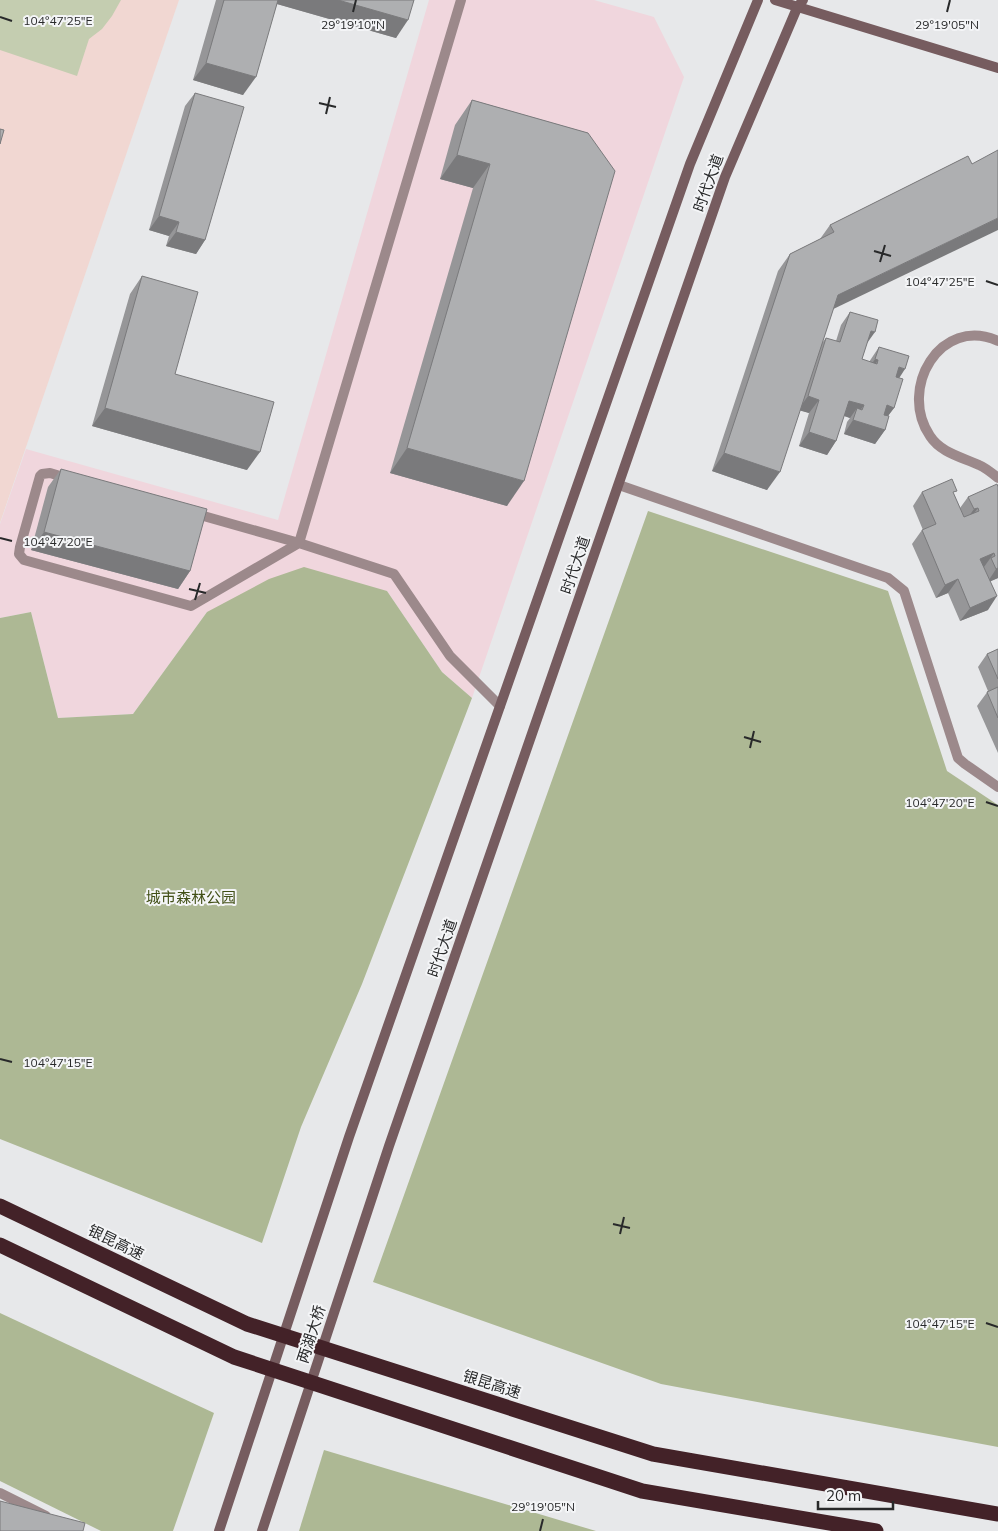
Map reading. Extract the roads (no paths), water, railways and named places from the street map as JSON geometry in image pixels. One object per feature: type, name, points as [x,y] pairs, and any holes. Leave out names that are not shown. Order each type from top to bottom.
[{"type":"highway","name":"银昆高速","points":[[0,1206],[246,1324],[654,1454],[998,1514]]},
{"type":"highway","points":[[0,1245],[234,1357],[642,1491],[876,1531]]},
{"type":"main road","name":"时代大道","points":[[219,1531],[349,1137],[690,164],[758,0]]},
{"type":"main road","points":[[775,0],[800,4],[998,68]]},
{"type":"main road","name":"时代大道","points":[[389,1146],[725,177],[800,4]]},
{"type":"main road","name":"两湖大桥","points":[[262,1531],[389,1146]]},
{"type":"lane","points":[[79,481],[50,473],[40,476],[18,554],[24,560],[191,606],[299,543],[461,0]]},
{"type":"lane","points":[[998,342],[987,336],[971,336],[953,341],[938,350],[927,365],[921,379],[919,393],[924,425],[931,438],[946,450],[960,458],[977,464],[998,478]]},
{"type":"lane","points":[[619,485],[888,578],[904,591],[958,758],[998,787]]},
{"type":"lane","points":[[184,511],[299,543],[394,574],[450,656],[500,706]]},
{"type":"lane","points":[[0,1493],[52,1518]]},
{"type":"park label","name":"城市森林公园","points":[[191,897]]}]
